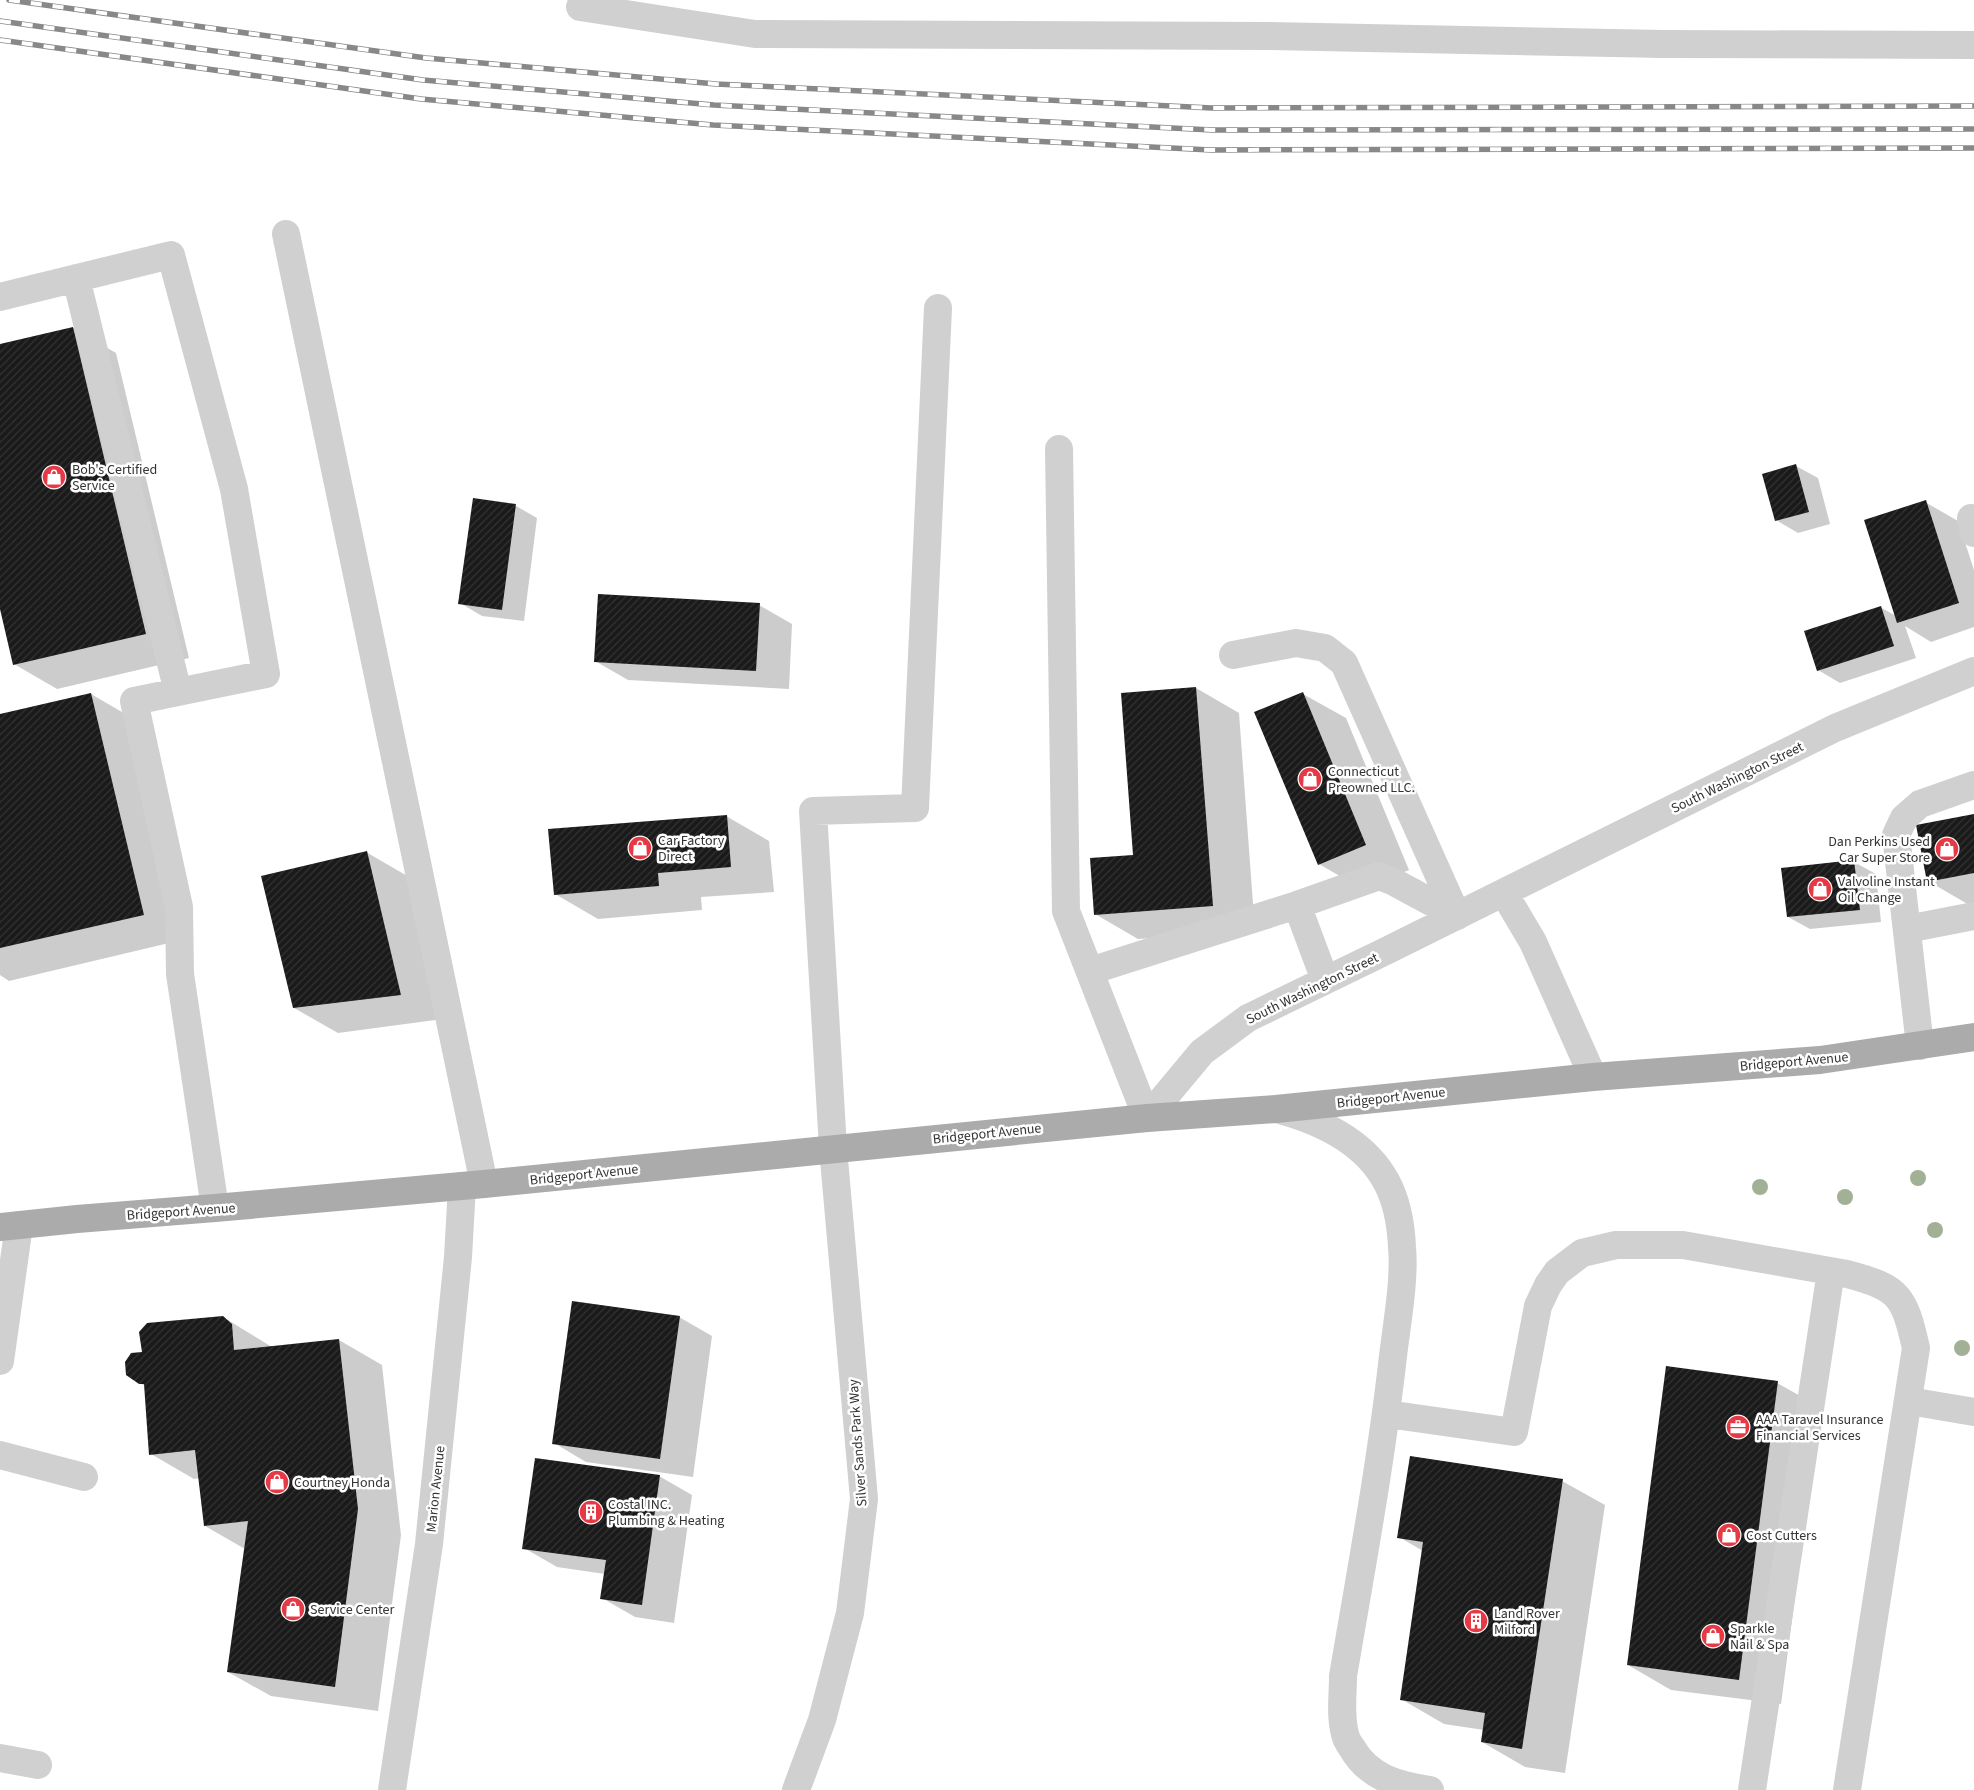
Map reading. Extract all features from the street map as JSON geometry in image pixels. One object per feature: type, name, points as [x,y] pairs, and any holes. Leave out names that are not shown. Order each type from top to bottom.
[{"type":"main road","name":"Bridgeport Avenue","points":[[9,1226],[77,1218],[473,1185],[833,1148],[1593,1077],[1820,1060],[1974,1037]]},
{"type":"street","points":[[580,7],[755,34],[1270,36],[1653,44],[1974,45]]},
{"type":"street","name":"Marion Avenue","points":[[286,234],[396,755],[473,1185],[457,1267],[429,1544],[392,1790]]},
{"type":"street","points":[[0,297],[171,255],[234,489],[266,674],[134,701],[179,907],[180,974],[215,1208]]},
{"type":"street","points":[[76,278],[178,692]]},
{"type":"street","name":"Silver Sands Park Way","points":[[796,1790],[822,1720],[850,1613],[864,1499],[833,1148],[813,810],[915,808],[938,308]]},
{"type":"street","points":[[1059,449],[1066,911],[1147,1118]]},
{"type":"street","points":[[1233,655],[1296,643],[1325,648],[1344,663],[1457,916]]},
{"type":"street","name":"South Washington Street","points":[[1147,1118],[1202,1052],[1248,1018],[1835,728],[1974,671]]},
{"type":"street","points":[[1920,1046],[1896,835],[1904,818],[1920,804],[1974,785]]},
{"type":"street","points":[[1090,971],[1380,876],[1457,916]]},
{"type":"street","points":[[1504,892],[1533,942],[1593,1077]]},
{"type":"street","points":[[1296,905],[1325,980]]},
{"type":"street","points":[[1906,929],[1974,916]]},
{"type":"street","points":[[1276,1108],[1300,1115],[1319,1124],[1344,1138],[1368,1157],[1386,1182],[1397,1210],[1402,1248],[1400,1296],[1387,1414],[1343,1676],[1342,1706],[1345,1736],[1358,1759],[1378,1775],[1403,1786],[1430,1790]]},
{"type":"street","points":[[0,1361],[9,1226]]},
{"type":"street","points":[[1387,1414],[1514,1432],[1538,1306],[1548,1285],[1557,1272],[1582,1253],[1616,1245],[1683,1245],[1831,1271],[1870,1280],[1890,1289],[1902,1303],[1910,1322],[1916,1348],[1847,1790]]},
{"type":"street","points":[[1752,1790],[1831,1271]]},
{"type":"street","points":[[1909,1401],[1974,1412]]},
{"type":"street","points":[[0,1455],[84,1477]]},
{"type":"street","points":[[0,1758],[38,1765]]},
{"type":"building","name":"Bob's Certified Service","points":[[73,327],[146,634],[13,665],[0,609],[0,344]]},
{"type":"building","points":[[1796,464],[1809,512],[1775,521],[1762,474]]},
{"type":"building","points":[[473,498],[516,504],[502,610],[458,604]]},
{"type":"building","points":[[1926,500],[1959,603],[1897,623],[1864,520]]},
{"type":"building","points":[[598,594],[760,603],[756,671],[594,662]]},
{"type":"building","points":[[1881,606],[1894,646],[1817,671],[1804,631]]},
{"type":"building","points":[[1196,687],[1213,906],[1094,915],[1090,858],[1133,855],[1121,693]]},
{"type":"building","name":"Connecticut Preowned LLC.","points":[[1303,692],[1366,845],[1318,865],[1254,712]]},
{"type":"building","points":[[91,693],[144,915],[0,948],[0,714]]},
{"type":"building","name":"Dan Perkins Used Car Super Store","points":[[1974,814],[1974,873],[1927,882],[1916,825]]},
{"type":"building","name":"Car Factory Direct","points":[[727,815],[731,867],[658,873],[659,886],[554,895],[548,829]]},
{"type":"building","points":[[367,851],[401,995],[293,1008],[261,876]]},
{"type":"building","name":"Valvoline Instant Oil Change","points":[[1854,860],[1860,910],[1787,917],[1781,868]]},
{"type":"building","points":[[572,1301],[680,1316],[660,1459],[552,1444]]},
{"type":"building","name":"Courtney Honda","points":[[223,1316],[232,1324],[234,1350],[339,1339],[358,1509],[335,1687],[227,1672],[248,1521],[204,1526],[195,1450],[149,1455],[144,1384],[139,1384],[126,1375],[125,1362],[131,1353],[142,1352],[139,1332],[147,1323]]},
{"type":"building","points":[[1666,1366],[1778,1381],[1739,1680],[1627,1665]]},
{"type":"building","name":"Land Rover Milford","points":[[1410,1456],[1563,1479],[1522,1749],[1481,1742],[1485,1713],[1400,1700],[1423,1542],[1397,1538]]},
{"type":"building","name":"Costal INC. Plumbing & Heating","points":[[535,1458],[660,1475],[642,1605],[600,1599],[606,1560],[522,1549]]},
{"type":"railway","points":[[9,0],[426,58],[716,84],[1212,108],[1974,106]]},
{"type":"railway","points":[[0,21],[423,80],[714,105],[1212,130],[1974,129]]},
{"type":"railway","points":[[0,40],[421,99],[713,125],[1211,150],[1974,148]]},
{"type":"place","name":"Bob's Certified Service","points":[[54,477]]},
{"type":"place","name":"Connecticut Preowned LLC.","points":[[1310,779]]},
{"type":"place","name":"Car Factory Direct","points":[[640,848]]},
{"type":"place","name":"Dan Perkins Used Car Super Store","points":[[1947,849]]},
{"type":"place","name":"Valvoline Instant Oil Change","points":[[1820,889]]},
{"type":"place","name":"AAA Taravel Insurance Financial Services","points":[[1738,1427]]},
{"type":"place","name":"Courtney Honda","points":[[277,1482]]},
{"type":"place","name":"Costal INC. Plumbing & Heating","points":[[591,1512]]},
{"type":"place","name":"Cost Cutters","points":[[1729,1535]]},
{"type":"place","name":"Service Center","points":[[293,1609]]},
{"type":"place","name":"Land Rover Milford","points":[[1476,1621]]},
{"type":"place","name":"Sparkle Nail & Spa","points":[[1713,1636]]}]
